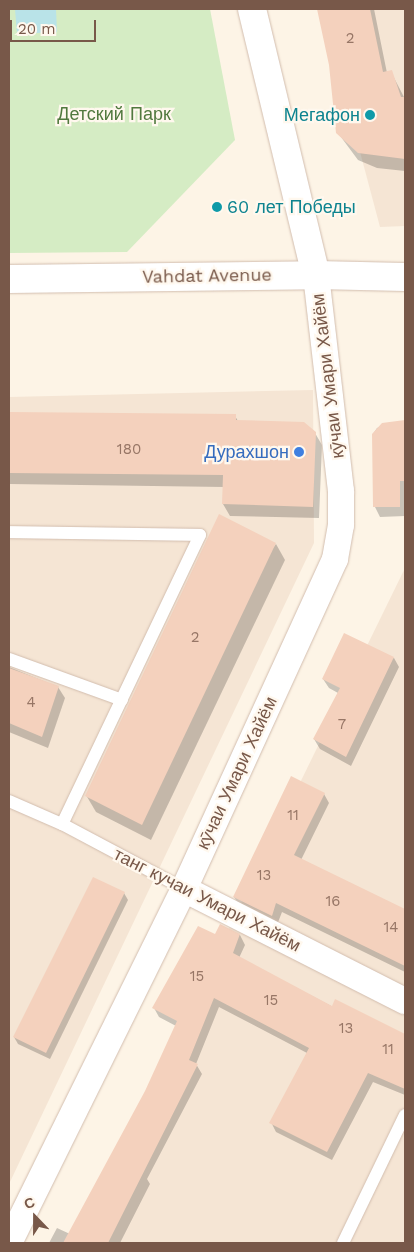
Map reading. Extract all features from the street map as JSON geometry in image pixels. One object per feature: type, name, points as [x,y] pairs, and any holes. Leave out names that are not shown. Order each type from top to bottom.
[{"type":"main road","points":[[252,9],[316,275]]},
{"type":"main road","name":"Vahdat Avenue","points":[[9,279],[316,275],[405,277]]},
{"type":"street","name":"кӯчаи Умари Хайём","points":[[9,1243],[184,889],[335,559],[342,525],[342,491],[316,275]]},
{"type":"street","name":"танг кучаи Умари Хайём","points":[[184,889],[405,1001]]},
{"type":"lane","points":[[9,532],[200,535],[62,824]]},
{"type":"lane","points":[[9,659],[122,700]]},
{"type":"lane","name":"танг кучаи Умари Хайём","points":[[9,801],[62,824],[184,889]]},
{"type":"lane","points":[[343,1243],[405,1115]]},
{"type":"shaded area","points":[[322,9],[405,9],[405,226],[380,227]]},
{"type":"shaded area","points":[[313,390],[314,543],[9,1184],[9,397]]},
{"type":"shaded area","points":[[405,568],[405,1243],[75,1243]]},
{"type":"green space","name":"Детский Парк","points":[[9,9],[210,9],[235,140],[127,252],[9,253]]},
{"type":"water","points":[[15,9],[56,9],[57,32],[17,34]]},
{"type":"building","points":[[317,9],[370,9],[383,72],[392,70],[401,97],[405,97],[405,159],[358,153],[336,133],[329,65]]},
{"type":"building","points":[[9,412],[236,414],[236,420],[304,422],[316,432],[313,507],[222,504],[223,475],[9,473]]},
{"type":"building","points":[[405,420],[405,481],[400,481],[400,507],[373,507],[372,434],[382,423]]},
{"type":"building","points":[[219,514],[276,543],[142,825],[85,796]]},
{"type":"building","points":[[344,633],[394,657],[346,757],[313,739],[340,688],[322,679]]},
{"type":"building","points":[[9,668],[59,686],[42,737],[9,723]]},
{"type":"building","points":[[291,776],[325,793],[294,855],[405,909],[405,966],[276,903],[272,916],[233,897]]},
{"type":"building","points":[[93,877],[125,892],[46,1053],[13,1037]]},
{"type":"building","points":[[220,924],[240,934],[233,953],[332,1006],[335,999],[405,1034],[405,1089],[368,1073],[327,1152],[269,1123],[309,1048],[214,998],[189,1060],[198,1064],[108,1243],[63,1243],[145,1091],[177,1021],[152,1008],[198,926],[215,934]]},
{"type":"place","name":"Мегафон","points":[[370,115]]},
{"type":"place","name":"60 лет Победы","points":[[217,207]]},
{"type":"place","name":"Дурахшон","points":[[299,452]]}]
